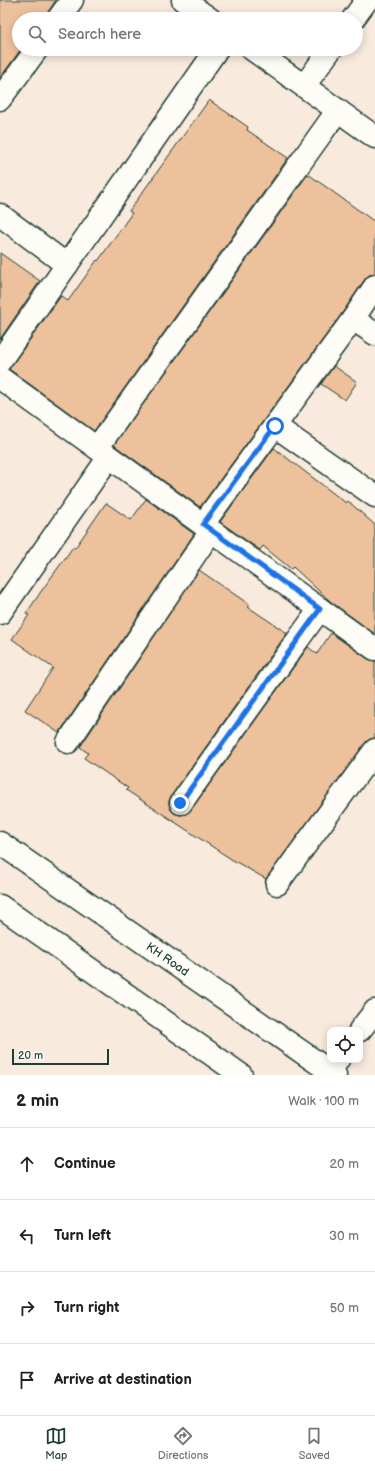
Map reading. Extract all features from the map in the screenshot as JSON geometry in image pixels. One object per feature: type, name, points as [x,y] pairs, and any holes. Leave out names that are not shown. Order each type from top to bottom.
[{"type":"street","points":[[63,12],[72,0]]},
{"type":"street","points":[[183,0],[200,12]]},
{"type":"street","points":[[358,12],[367,0]]},
{"type":"street","points":[[0,99],[31,56]]},
{"type":"street","points":[[0,361],[213,56]]},
{"type":"street","points":[[262,56],[375,137]]},
{"type":"street","points":[[304,86],[326,56]]},
{"type":"street","points":[[0,613],[103,453],[338,110]]},
{"type":"street","points":[[0,215],[67,265]]},
{"type":"street","points":[[68,742],[275,426],[353,319],[375,286]]},
{"type":"street","points":[[353,319],[375,334]]},
{"type":"street","points":[[0,378],[375,649]]},
{"type":"street","points":[[275,426],[375,496]]},
{"type":"street","points":[[180,803],[320,609]]},
{"type":"street","points":[[277,884],[375,750]]},
{"type":"street","name":"KH Road","points":[[0,843],[332,1070]]},
{"type":"street","points":[[0,906],[241,1075]]},
{"type":"street","points":[[362,1027],[375,1010]]},
{"type":"building","points":[[0,0],[56,0],[48,12],[12,12],[12,56],[16,56],[0,78]]},
{"type":"building","points":[[209,100],[248,127],[247,130],[288,158],[94,431],[9,369],[61,296],[68,301],[97,260],[98,261],[132,213],[129,211]]},
{"type":"building","points":[[308,174],[375,222],[375,274],[369,275],[365,279],[343,312],[200,507],[114,445]]},
{"type":"building","points":[[0,253],[40,281],[0,339]]},
{"type":"building","points":[[334,366],[357,382],[345,400],[321,384]]},
{"type":"building","points":[[274,448],[346,503],[348,501],[375,525],[375,634],[330,601],[293,567],[291,569],[263,546],[260,550],[220,522]]},
{"type":"building","points":[[146,499],[194,534],[59,733],[25,710],[53,668],[12,639],[29,615],[26,614],[40,593],[73,547],[75,548],[106,503],[131,520]]},
{"type":"building","points":[[199,570],[250,605],[248,607],[287,633],[171,796],[169,801],[170,808],[174,813],[180,815],[186,814],[191,810],[308,647],[317,654],[331,633],[368,659],[375,661],[375,738],[370,739],[365,743],[266,879],[231,859],[126,790],[128,788],[84,758],[88,753],[80,747]]},
{"type":"route","points":[[180,803],[320,609],[203,524],[275,426]]}]
